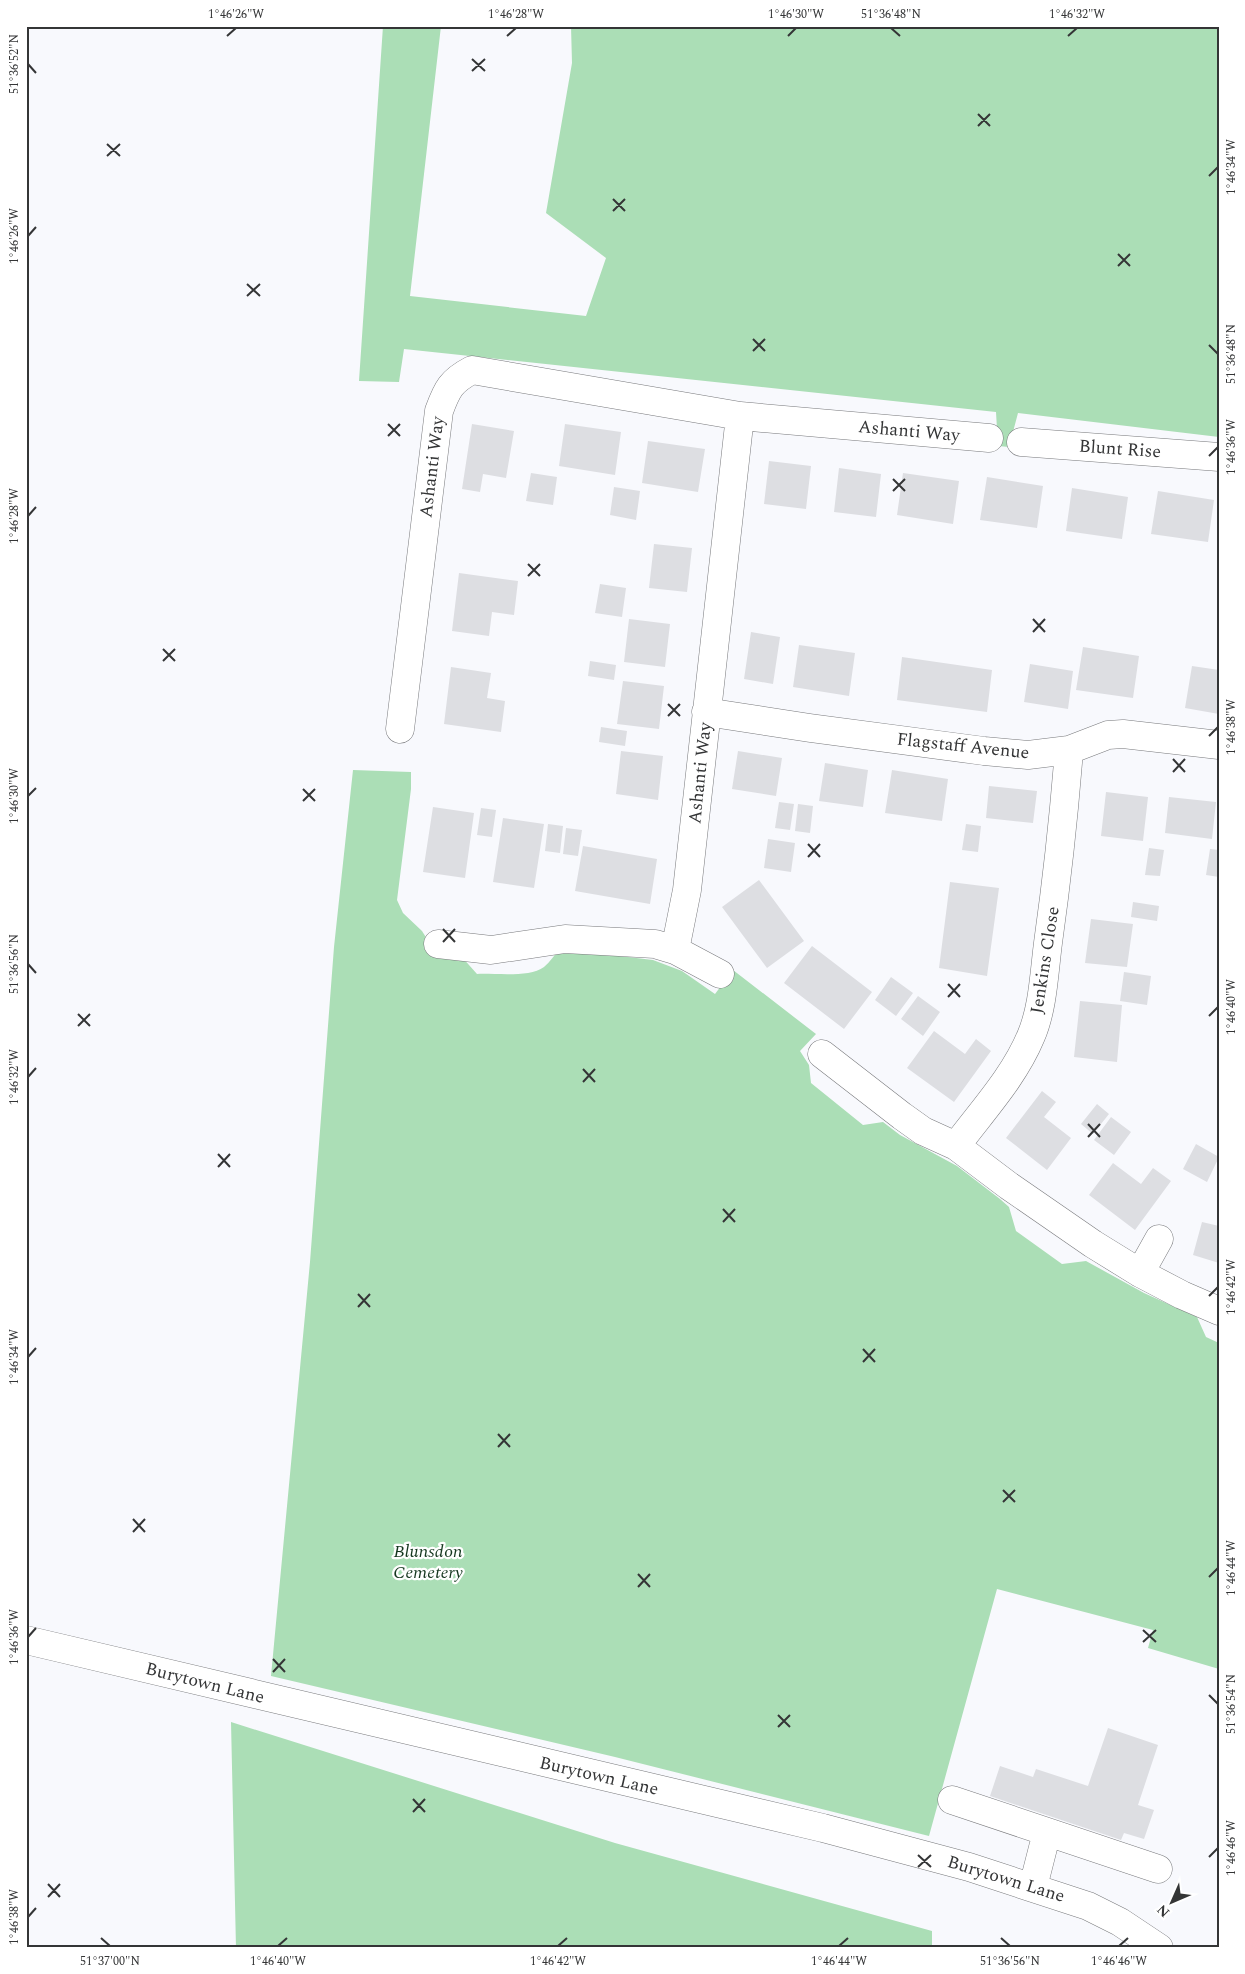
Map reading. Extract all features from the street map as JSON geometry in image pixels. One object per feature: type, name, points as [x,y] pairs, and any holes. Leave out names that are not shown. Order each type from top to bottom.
[{"type":"street","name":"Ashanti Way","points":[[400,729],[438,410],[446,392],[457,378],[472,370],[740,416],[989,438]]},
{"type":"street","name":"Ashanti Way","points":[[675,950],[688,890],[706,712],[740,416]]},
{"type":"street","name":"Blunt Rise","points":[[1021,442],[1219,457]]},
{"type":"street","name":"Flagstaff Avenue","points":[[706,712],[1028,756],[1069,750],[1108,735],[1123,734],[1219,745]]},
{"type":"street","name":"Jenkins Close","points":[[956,1146],[1010,1074],[1022,1054],[1035,1024],[1042,989],[1059,860],[1069,750]]},
{"type":"street","points":[[438,944],[491,950],[564,939],[655,944],[675,950],[720,974]]},
{"type":"street","points":[[822,1054],[923,1131],[956,1146],[1009,1186],[1093,1244],[1140,1273],[1182,1295],[1219,1311]]},
{"type":"street","points":[[1140,1273],[1159,1239]]},
{"type":"street","name":"Burytown Lane","points":[[26,1640],[823,1828],[970,1867],[1088,1906],[1120,1922],[1159,1948]]},
{"type":"street","points":[[952,1800],[1158,1869]]},
{"type":"street","points":[[1033,1887],[1048,1832]]},
{"type":"green space","points":[[383,26],[441,26],[410,296],[586,316],[606,258],[546,213],[572,63],[571,26],[1219,26],[1219,437],[1018,413],[1009,447],[998,446],[996,412],[404,349],[399,382],[359,381]]},
{"type":"green space","name":"Blunsdon Cemetery","points":[[353,770],[411,772],[411,789],[397,900],[403,913],[422,931],[427,939],[461,956],[477,974],[530,973],[544,967],[560,949],[653,960],[682,971],[715,994],[733,970],[816,1034],[800,1051],[809,1065],[811,1083],[863,1125],[883,1122],[900,1135],[957,1166],[1009,1207],[1016,1231],[1062,1264],[1086,1261],[1144,1293],[1197,1317],[1206,1337],[1219,1343],[1219,1669],[1148,1648],[1153,1630],[997,1589],[929,1836],[615,1757],[271,1676],[310,1262],[334,947]]},
{"type":"green space","points":[[231,1722],[615,1843],[932,1931],[932,1948],[236,1948]]},
{"type":"building","points":[[472,424],[514,431],[506,478],[483,474],[480,492],[462,489]]},
{"type":"building","points":[[565,424],[621,432],[615,475],[559,466]]},
{"type":"building","points":[[648,441],[705,449],[698,492],[642,483]]},
{"type":"building","points":[[769,461],[811,466],[806,509],[764,504]]},
{"type":"building","points":[[839,468],[881,474],[876,517],[834,512]]},
{"type":"building","points":[[531,473],[557,477],[553,505],[526,501]]},
{"type":"building","points":[[903,473],[959,481],[953,524],[897,515]]},
{"type":"building","points":[[987,477],[1043,486],[1037,528],[980,520]]},
{"type":"building","points":[[614,487],[640,491],[636,520],[610,515]]},
{"type":"building","points":[[1072,488],[1128,497],[1122,539],[1066,531]]},
{"type":"building","points":[[1158,491],[1214,500],[1208,542],[1151,534]]},
{"type":"building","points":[[654,544],[692,548],[687,592],[649,588]]},
{"type":"building","points":[[459,573],[518,581],[514,615],[492,612],[489,636],[452,631]]},
{"type":"building","points":[[600,584],[626,588],[622,617],[595,613]]},
{"type":"building","points":[[629,619],[670,624],[665,667],[624,662]]},
{"type":"building","points":[[751,632],[780,637],[773,684],[744,679]]},
{"type":"building","points":[[799,645],[855,653],[849,696],[793,687]]},
{"type":"building","points":[[1083,647],[1139,656],[1133,698],[1076,690]]},
{"type":"building","points":[[902,657],[992,670],[987,712],[897,700]]},
{"type":"building","points":[[590,661],[616,665],[614,680],[588,676]]},
{"type":"building","points":[[1030,664],[1073,671],[1068,709],[1024,702]]},
{"type":"building","points":[[1192,666],[1219,670],[1219,714],[1185,708]]},
{"type":"building","points":[[451,667],[491,673],[487,698],[505,701],[501,732],[444,724]]},
{"type":"building","points":[[623,681],[664,686],[659,729],[617,724]]},
{"type":"building","points":[[601,727],[627,731],[625,746],[599,742]]},
{"type":"building","points":[[621,751],[663,756],[658,800],[616,794]]},
{"type":"building","points":[[738,751],[782,758],[776,796],[732,789]]},
{"type":"building","points":[[825,763],[868,770],[863,807],[819,801]]},
{"type":"building","points":[[892,770],[948,779],[942,821],[885,813]]},
{"type":"building","points":[[989,786],[1037,791],[1033,823],[986,818]]},
{"type":"building","points":[[1106,792],[1148,797],[1143,841],[1101,836]]},
{"type":"building","points":[[1169,797],[1216,802],[1212,839],[1165,833]]},
{"type":"building","points":[[779,802],[794,804],[790,830],[775,828]]},
{"type":"building","points":[[798,804],[813,806],[810,833],[795,831]]},
{"type":"building","points":[[433,807],[474,813],[465,878],[423,872]]},
{"type":"building","points":[[481,808],[496,810],[492,837],[477,835]]},
{"type":"building","points":[[503,818],[544,824],[534,888],[493,882]]},
{"type":"building","points":[[548,824],[563,826],[560,853],[545,851]]},
{"type":"building","points":[[966,824],[981,826],[978,852],[962,850]]},
{"type":"building","points":[[566,828],[582,830],[578,856],[563,854]]},
{"type":"building","points":[[768,839],[795,843],[791,872],[764,868]]},
{"type":"building","points":[[583,846],[657,859],[650,904],[575,891]]},
{"type":"building","points":[[1149,848],[1164,850],[1160,876],[1145,875]]},
{"type":"building","points":[[1210,849],[1219,850],[1219,877],[1206,875]]},
{"type":"building","points":[[759,880],[804,941],[767,968],[722,907]]},
{"type":"building","points":[[950,882],[999,888],[987,976],[939,968]]},
{"type":"building","points":[[1133,902],[1159,906],[1157,921],[1131,917]]},
{"type":"building","points":[[1091,919],[1133,924],[1127,967],[1085,963]]},
{"type":"building","points":[[812,946],[872,992],[844,1029],[784,983]]},
{"type":"building","points":[[1124,972],[1151,976],[1147,1005],[1120,1001]]},
{"type":"building","points":[[891,977],[913,993],[896,1016],[875,1000]]},
{"type":"building","points":[[918,996],[940,1012],[923,1036],[901,1019]]},
{"type":"building","points":[[1080,1001],[1122,1005],[1117,1062],[1074,1057]]},
{"type":"building","points":[[934,1031],[965,1054],[976,1039],[991,1051],[954,1102],[907,1068]]},
{"type":"building","points":[[1042,1091],[1056,1102],[1044,1117],[1071,1138],[1047,1170],[1006,1138]]},
{"type":"building","points":[[1097,1104],[1109,1114],[1093,1134],[1081,1124]]},
{"type":"building","points":[[1111,1117],[1131,1132],[1114,1155],[1094,1140]]},
{"type":"building","points":[[1196,1144],[1219,1157],[1207,1182],[1183,1169]]},
{"type":"building","points":[[1113,1163],[1141,1184],[1153,1168],[1171,1181],[1135,1230],[1089,1195]]},
{"type":"building","points":[[1202,1222],[1219,1226],[1219,1263],[1193,1255]]},
{"type":"building","points":[[1108,1728],[1158,1745],[1138,1805],[1154,1810],[1144,1839],[1124,1833],[1121,1840],[990,1796],[1000,1766],[1033,1777],[1036,1769],[1088,1786]]}]
